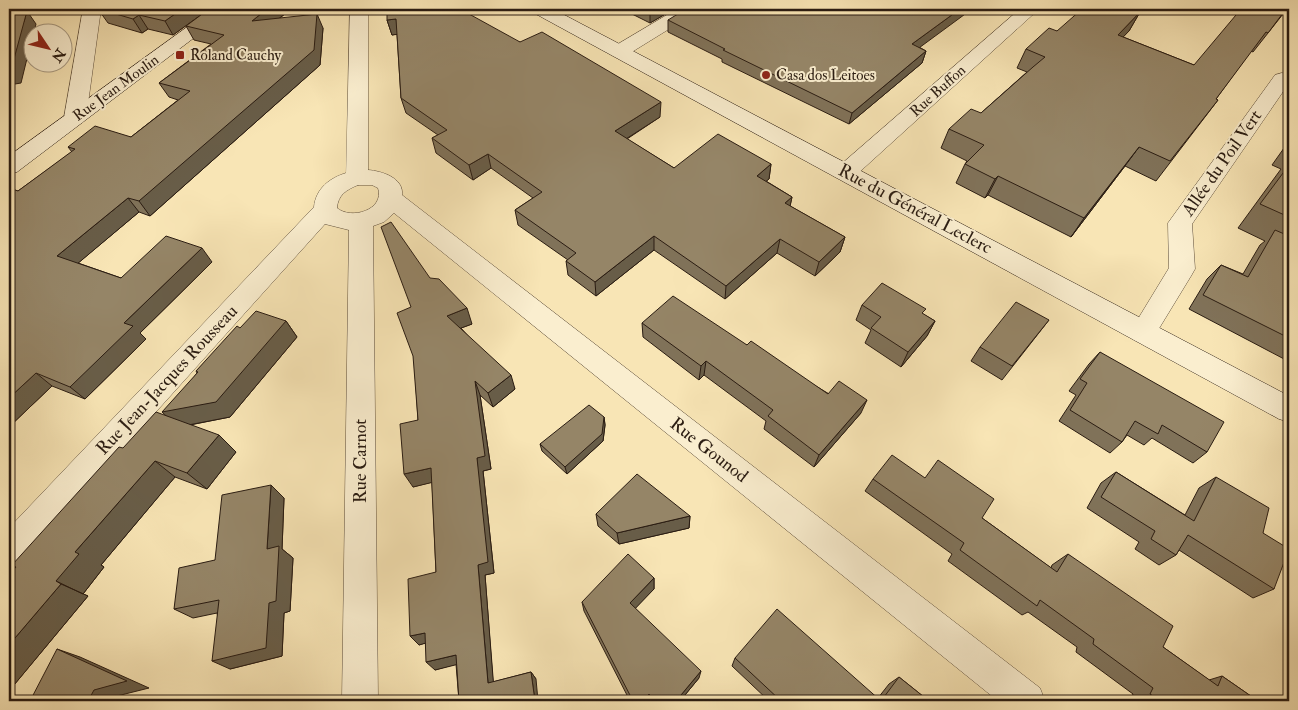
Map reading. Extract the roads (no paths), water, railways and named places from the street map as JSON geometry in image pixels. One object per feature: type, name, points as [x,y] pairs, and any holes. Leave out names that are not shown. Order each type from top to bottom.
[{"type":"street","points":[[75,118],[92,9]]},
{"type":"street","name":"Rue Jean Moulin","points":[[9,167],[223,9]]},
{"type":"street","points":[[357,177],[359,9]]},
{"type":"street","name":"Rue du Général Leclerc","points":[[540,9],[1289,410]]},
{"type":"street","points":[[620,51],[689,9]]},
{"type":"street","name":"Rue Buffon","points":[[846,172],[1030,9]]},
{"type":"street","name":"Allée du Poil Vert","points":[[1143,332],[1182,269],[1180,223],[1282,79]]},
{"type":"street","points":[[357,177],[377,178],[384,181],[390,186],[392,199],[381,213],[361,221],[351,222],[334,219],[325,209],[325,201],[329,193],[346,181],[357,177]]},
{"type":"street","name":"Rue Gounod","points":[[392,199],[1027,701]]},
{"type":"street","name":"Rue Jean-Jacques Rousseau","points":[[9,551],[325,209]]},
{"type":"street","name":"Rue Carnot","points":[[360,701],[361,221]]},
{"type":"place","name":"Roland Cauchy","points":[[180,55]]},
{"type":"place","name":"Casa dos Leitoes","points":[[766,75]]}]
